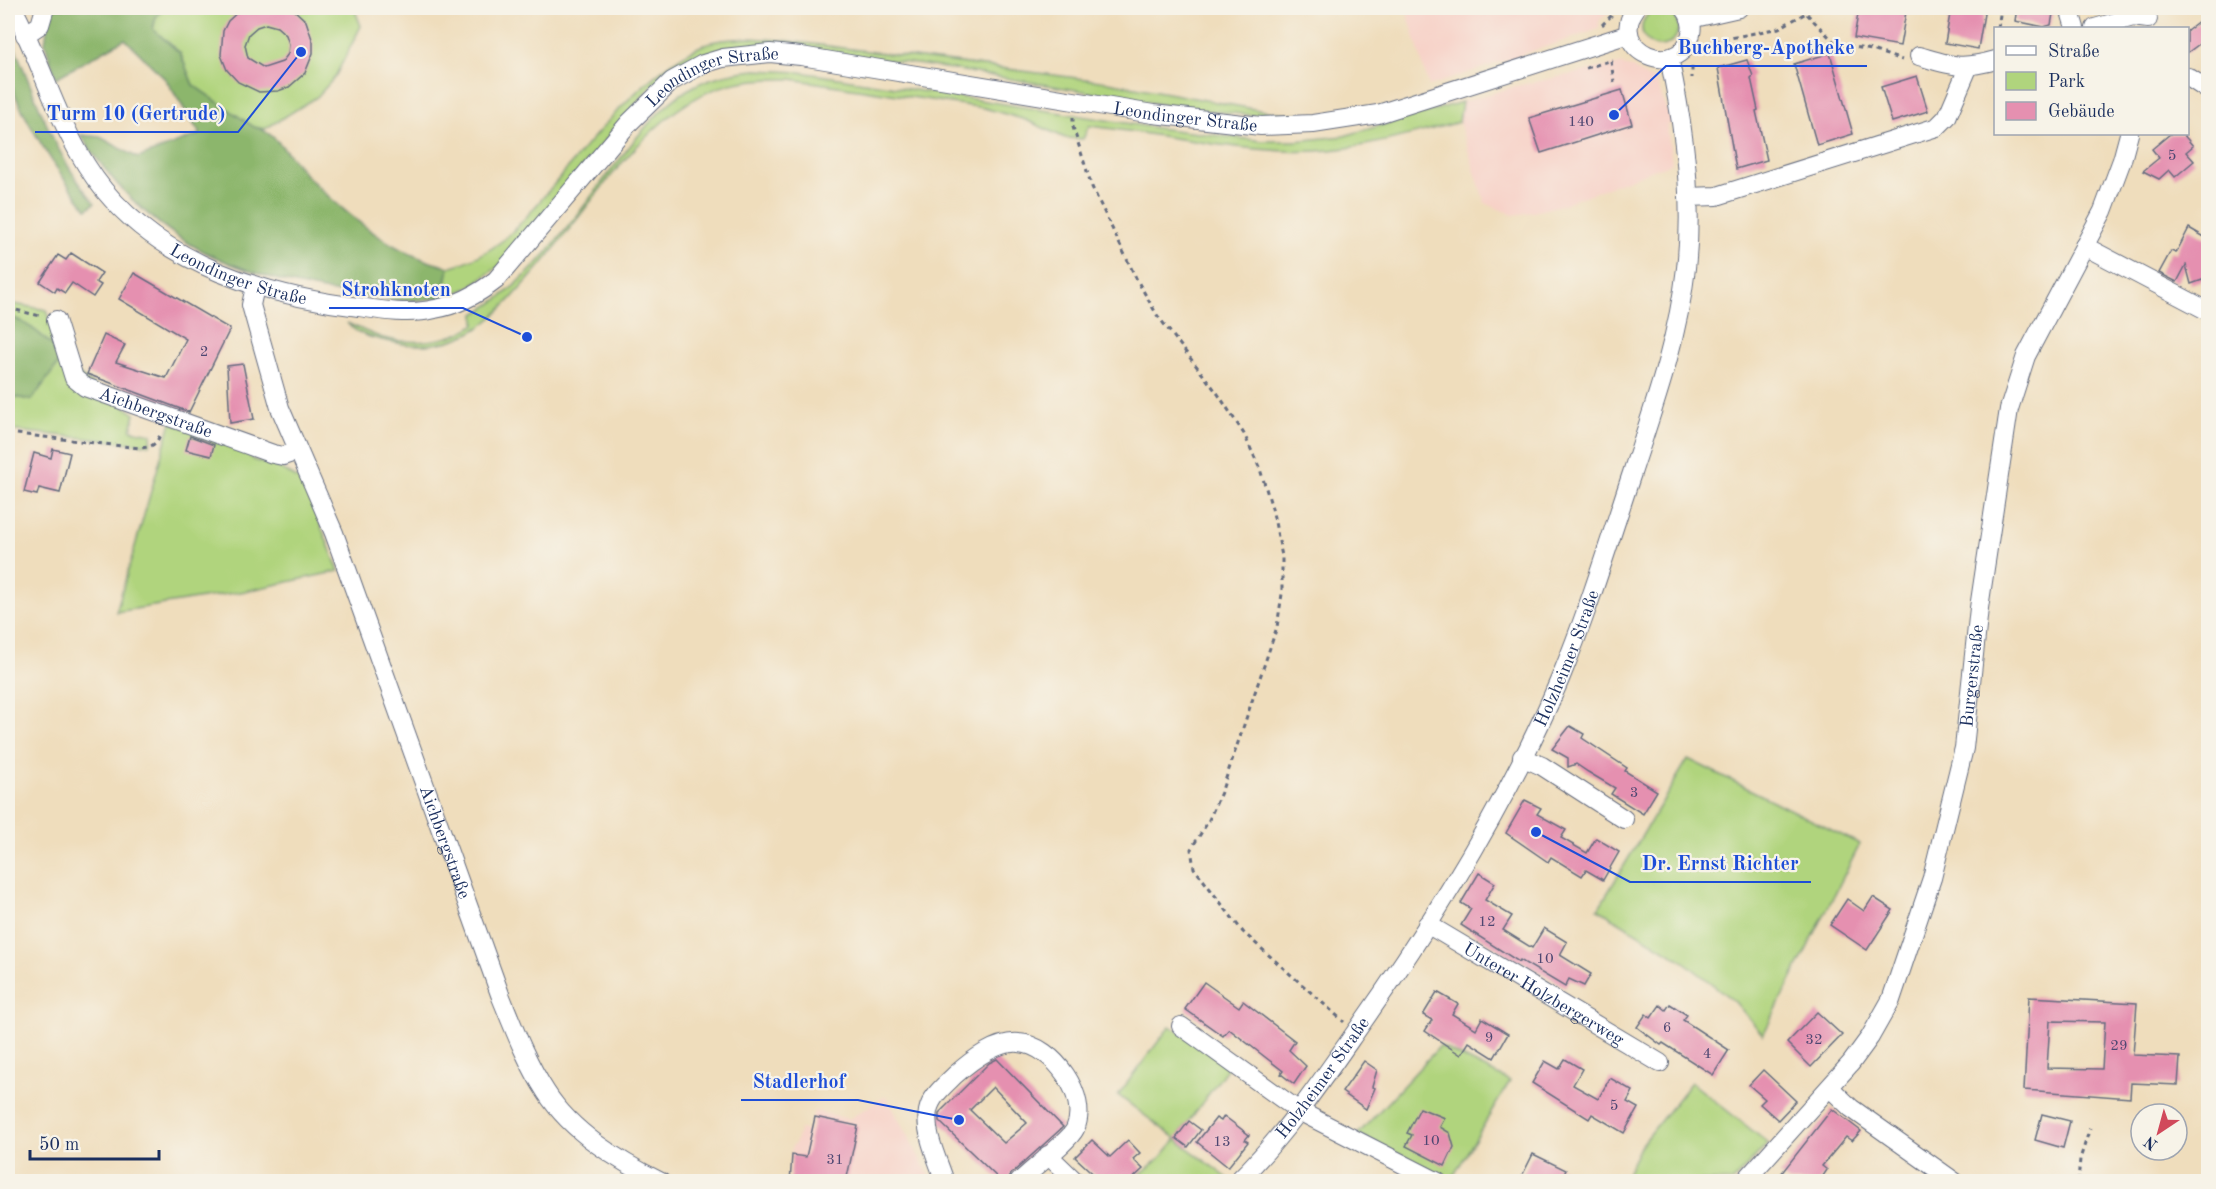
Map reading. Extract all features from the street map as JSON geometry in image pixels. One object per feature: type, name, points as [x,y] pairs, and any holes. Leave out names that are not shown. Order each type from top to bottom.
[{"type":"street","name":"Leondinger Straße","points":[[13,8],[75,148],[105,191],[126,213],[182,253],[255,287],[314,301],[413,312],[451,306],[480,292],[509,268],[644,106],[679,76],[703,64],[723,58],[770,53],[801,56],[1153,114],[1261,126],[1334,122],[1378,114],[1629,34]]},
{"type":"street","points":[[25,35],[40,25],[45,8]]},
{"type":"street","points":[[1636,8],[1630,17],[1629,34],[1632,43],[1645,55],[1669,58],[1687,44],[1692,27],[1687,13],[1739,8]]},
{"type":"street","points":[[2069,8],[2075,27]]},
{"type":"street","points":[[2098,27],[2133,17],[2148,18]]},
{"type":"street","points":[[1919,56],[1968,68],[1994,60]]},
{"type":"street","name":"Holzheimer Straße","points":[[1237,1182],[1299,1111],[1357,1031],[1427,924],[1522,757],[1559,680],[1592,598],[1674,338],[1687,264],[1688,197],[1684,143],[1669,58]]},
{"type":"street","points":[[1688,197],[1717,196],[1937,127],[1947,117],[1968,68]]},
{"type":"street","points":[[2189,78],[2208,90]]},
{"type":"street","name":"Burgerstraße","points":[[1743,1182],[1830,1088],[1851,1063],[1884,1016],[1932,878],[1964,748],[1979,608],[1999,461],[2009,409],[2026,356],[2113,187],[2129,135]]},
{"type":"street","points":[[2084,246],[2208,311]]},
{"type":"street","name":"Aichbergstraße","points":[[255,287],[251,305],[280,408],[334,532],[501,997],[527,1059],[547,1094],[572,1124],[620,1160],[661,1182]]},
{"type":"street","name":"Aichbergstraße","points":[[56,320],[78,384],[273,454],[283,456],[298,451]]},
{"type":"street","points":[[1522,757],[1542,766],[1624,819]]},
{"type":"street","name":"Unterer Holzbergerweg","points":[[1427,924],[1660,1064]]},
{"type":"street","points":[[1181,1026],[1299,1111],[1438,1182]]},
{"type":"street","points":[[945,1182],[927,1122],[932,1098],[961,1070],[992,1049],[1006,1043],[1021,1043],[1041,1051],[1064,1074],[1079,1109],[1075,1131],[1019,1182]]},
{"type":"street","points":[[1830,1088],[1851,1107],[1955,1182]]},
{"type":"street","points":[[1048,1155],[1076,1182]]},
{"type":"path","points":[[1998,27],[2001,8]]},
{"type":"path","points":[[1807,14],[1836,44],[1872,50],[1908,62],[1919,56]]},
{"type":"path","points":[[1582,69],[1612,60],[1614,82]]},
{"type":"path","points":[[1692,67],[1695,88]]},
{"type":"path","points":[[1073,101],[1073,127],[1078,148],[1112,234],[1157,315],[1218,394],[1244,434],[1260,469],[1272,508],[1282,555],[1282,594],[1277,627],[1222,790],[1208,822],[1191,849],[1194,868],[1243,932],[1337,1017],[1357,1031]]},
{"type":"path","points":[[8,308],[56,320]]},
{"type":"path","points":[[8,433],[151,447],[158,442],[166,417]]},
{"type":"path","points":[[2078,1182],[2080,1159],[2090,1128]]},
{"type":"shaded area","points":[[1406,8],[1614,8],[1599,21],[1599,29],[1429,86]]},
{"type":"shaded area","points":[[1619,64],[1631,67],[1647,78],[1655,79],[1672,123],[1667,125],[1672,163],[1561,205],[1534,212],[1513,215],[1485,203],[1459,122],[1463,102],[1516,86]]},
{"type":"shaded area","points":[[886,1096],[932,1181],[789,1182],[792,1146],[795,1144],[800,1129],[809,1131],[814,1111],[849,1119]]},
{"type":"green space","points":[[50,8],[164,8],[156,17],[153,29],[180,53],[193,85],[254,127],[269,134],[322,191],[372,232],[409,253],[449,267],[443,297],[391,300],[298,285],[224,261],[191,245],[161,224],[132,200],[106,170],[81,135],[100,137],[138,158],[200,134],[166,80],[125,39],[56,78],[45,43]]},
{"type":"green space","points":[[164,8],[354,8],[361,26],[335,77],[317,97],[265,129],[254,127],[193,85],[180,53],[153,29],[156,17]]},
{"type":"green space","points":[[1660,10],[1673,15],[1678,28],[1673,41],[1660,46],[1647,41],[1642,28],[1647,15]]},
{"type":"green space","points":[[8,31],[55,142],[66,163],[95,203],[87,209],[53,163],[20,106],[7,68]]},
{"type":"green space","points":[[748,38],[781,40],[1108,82],[1270,112],[1306,115],[1273,117],[1190,109],[945,68],[772,44],[723,48],[691,59],[651,86],[498,267],[466,289],[443,297],[449,267],[482,255],[507,237],[529,215],[601,128],[639,89],[681,57],[703,45],[719,40]]},
{"type":"green space","points":[[756,70],[800,72],[1157,128],[1263,141],[1295,141],[1344,136],[1462,102],[1459,122],[1350,148],[1306,152],[1235,147],[1089,126],[1083,139],[1065,138],[1026,120],[984,108],[791,79],[744,81],[703,94],[676,111],[656,128],[637,146],[601,188],[535,272],[502,308],[480,327],[460,338],[438,344],[415,345],[368,336],[347,323],[383,338],[406,341],[443,338],[466,330],[475,324],[475,314],[497,300],[537,264],[635,140],[668,104],[687,90],[711,78]]},
{"type":"green space","points":[[8,303],[47,310],[63,363],[135,414],[131,430],[152,434],[150,445],[8,430],[8,396],[32,400],[22,321],[8,316]]},
{"type":"green space","points":[[8,316],[38,332],[63,357],[32,400],[8,396]]},
{"type":"green space","points":[[171,422],[244,451],[254,460],[280,468],[303,482],[339,571],[246,591],[116,612]]},
{"type":"green space","points":[[1688,759],[1860,844],[1763,1035],[1735,1002],[1683,961],[1598,909]]},
{"type":"green space","points":[[1170,1026],[1229,1066],[1176,1139],[1118,1095]]},
{"type":"green space","points":[[1440,1046],[1510,1081],[1451,1180],[1358,1134]]},
{"type":"green space","points":[[1691,1082],[1768,1143],[1733,1181],[1623,1182],[1640,1147]]},
{"type":"green space","points":[[1176,1139],[1229,1179],[1226,1182],[1132,1181],[1161,1157]]},
{"type":"building","points":[[242,8],[292,8],[306,21],[313,42],[313,53],[305,73],[289,87],[278,91],[259,92],[238,82],[227,70],[221,55],[223,31],[228,21]],"holes":[[[266,24],[277,27],[286,35],[289,44],[288,54],[282,62],[264,68],[248,58],[245,45],[249,34],[257,27]]]},
{"type":"building","points":[[1859,8],[1906,12],[1900,46],[1854,38]]},
{"type":"building","points":[[1951,8],[1985,8],[1978,49],[1945,43]]},
{"type":"building","points":[[2017,8],[2054,8],[2051,25],[2044,27],[2015,21]]},
{"type":"building","points":[[2208,15],[2208,43],[2202,42],[2189,52],[2189,29]]},
{"type":"building","points":[[1830,53],[1853,134],[1817,145],[1794,64]]},
{"type":"building","points":[[1747,60],[1753,76],[1751,78],[1758,110],[1756,111],[1767,160],[1736,169],[1718,68]]},
{"type":"building","points":[[1917,76],[1928,111],[1892,122],[1881,87]]},
{"type":"building","points":[[1622,90],[1632,124],[1541,153],[1529,118]]},
{"type":"building","points":[[2169,135],[2184,135],[2193,146],[2186,152],[2194,161],[2175,177],[2169,170],[2159,179],[2143,171],[2159,158],[2152,149]]},
{"type":"building","points":[[2189,228],[2208,239],[2206,267],[2208,278],[2191,284],[2186,265],[2177,282],[2159,273],[2171,251],[2176,253]]},
{"type":"building","points":[[71,253],[102,273],[96,282],[101,285],[93,297],[72,283],[65,293],[57,288],[55,292],[40,282],[58,255],[66,260]]},
{"type":"building","points":[[134,273],[230,329],[189,412],[87,374],[104,335],[125,345],[116,362],[166,378],[186,339],[119,299]]},
{"type":"building","points":[[243,364],[254,419],[230,423],[227,366]]},
{"type":"building","points":[[190,436],[214,445],[211,456],[186,450]]},
{"type":"building","points":[[53,449],[70,453],[60,493],[39,488],[37,495],[24,492],[34,453],[51,458]]},
{"type":"building","points":[[1570,726],[1584,734],[1582,738],[1627,768],[1625,771],[1657,791],[1643,814],[1611,794],[1615,788],[1576,764],[1568,767],[1568,758],[1552,749]]},
{"type":"building","points":[[1525,800],[1541,808],[1537,814],[1566,830],[1561,838],[1587,853],[1596,838],[1619,852],[1603,880],[1586,870],[1582,876],[1551,857],[1548,862],[1506,833]]},
{"type":"building","points":[[1479,873],[1495,883],[1485,900],[1512,916],[1503,930],[1532,948],[1544,928],[1567,942],[1560,955],[1591,974],[1584,986],[1569,979],[1565,987],[1520,960],[1519,962],[1461,925],[1471,909],[1461,903]]},
{"type":"building","points":[[1873,897],[1893,910],[1867,950],[1830,925],[1847,899],[1864,911]]},
{"type":"building","points":[[1204,982],[1239,1007],[1243,1001],[1295,1041],[1289,1050],[1306,1066],[1294,1084],[1281,1074],[1283,1071],[1229,1029],[1223,1036],[1185,1009]]},
{"type":"building","points":[[1437,992],[1458,1004],[1452,1014],[1476,1029],[1482,1018],[1508,1034],[1494,1058],[1469,1042],[1461,1055],[1425,1031],[1432,1020],[1423,1015]]},
{"type":"building","points":[[2029,997],[2137,1003],[2133,1055],[2180,1057],[2178,1085],[2131,1083],[2130,1098],[2024,1090]],"holes":[[[2050,1021],[2105,1022],[2102,1069],[2047,1068]]]},
{"type":"building","points":[[1670,1004],[1687,1015],[1683,1020],[1729,1050],[1713,1075],[1663,1043],[1661,1045],[1637,1027],[1646,1014],[1651,1018],[1660,1005],[1666,1010]]},
{"type":"building","points":[[1817,1012],[1842,1035],[1811,1067],[1787,1043]]},
{"type":"building","points":[[997,1059],[1063,1127],[1011,1174],[1008,1182],[1002,1182],[939,1121],[939,1113],[989,1063]],"holes":[[[993,1087],[1027,1123],[1004,1143],[970,1110]]]},
{"type":"building","points":[[1565,1059],[1582,1069],[1573,1085],[1598,1099],[1610,1078],[1633,1091],[1627,1102],[1638,1108],[1624,1133],[1592,1114],[1589,1119],[1532,1083],[1545,1061],[1559,1069]]},
{"type":"building","points":[[1364,1061],[1377,1070],[1372,1087],[1375,1088],[1366,1109],[1342,1092]]},
{"type":"building","points":[[1763,1070],[1796,1101],[1778,1120],[1760,1104],[1765,1099],[1749,1085]]},
{"type":"building","points":[[1420,1108],[1445,1118],[1440,1127],[1450,1133],[1454,1147],[1445,1166],[1406,1146],[1412,1135],[1407,1133]]},
{"type":"building","points":[[1832,1109],[1861,1131],[1852,1141],[1846,1137],[1822,1166],[1827,1170],[1819,1182],[1789,1182],[1780,1175]]},
{"type":"building","points":[[2042,1114],[2070,1121],[2063,1148],[2035,1140]]},
{"type":"building","points":[[1224,1116],[1249,1135],[1245,1140],[1248,1142],[1228,1167],[1197,1142],[1216,1118],[1221,1121]]},
{"type":"building","points":[[815,1117],[858,1126],[846,1182],[790,1182],[792,1155],[806,1157]]},
{"type":"building","points":[[1189,1121],[1201,1130],[1188,1147],[1176,1138]]},
{"type":"building","points":[[1092,1140],[1110,1157],[1128,1140],[1140,1153],[1133,1159],[1143,1169],[1129,1182],[1102,1182],[1075,1157]]},
{"type":"building","points":[[1533,1154],[1566,1170],[1560,1182],[1519,1182]]},
{"type":"place","name":"Turm 10 (Gertrude)","points":[[301,52]]},
{"type":"place","name":"Buchberg-Apotheke","points":[[1614,115]]},
{"type":"place","name":"Strohknoten","points":[[527,337]]},
{"type":"place","name":"Dr. Ernst Richter","points":[[1536,832]]},
{"type":"place","name":"Stadlerhof","points":[[959,1120]]}]
